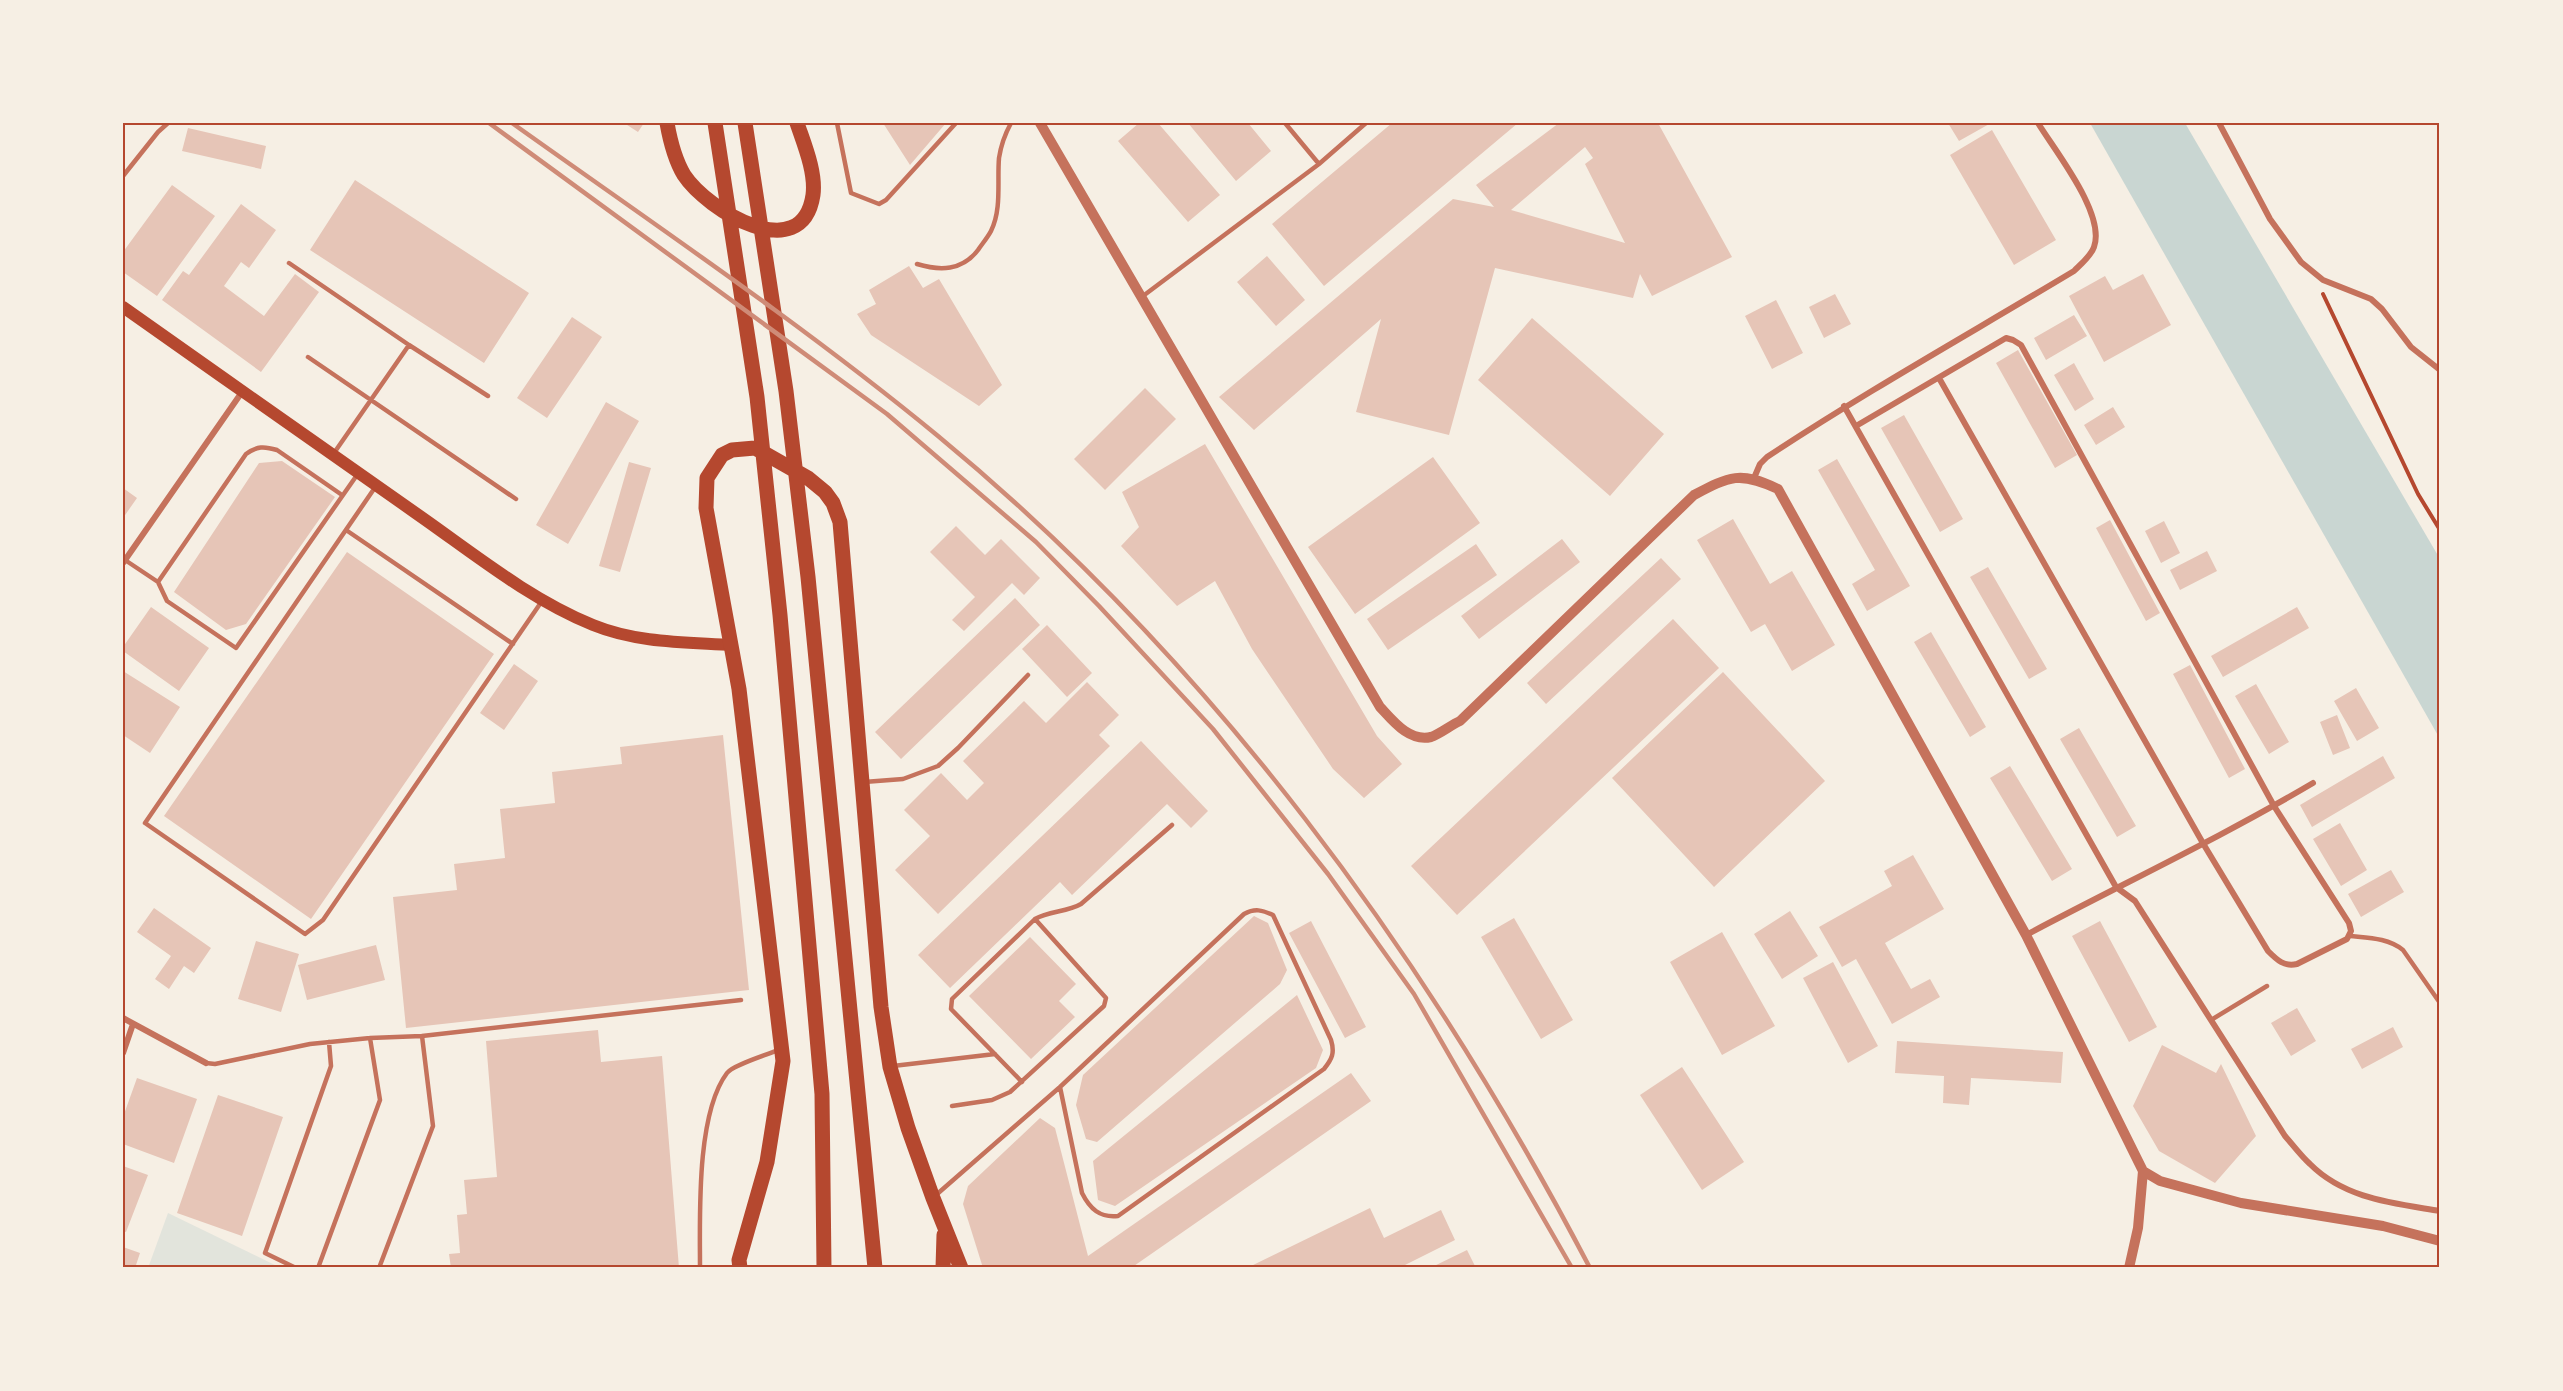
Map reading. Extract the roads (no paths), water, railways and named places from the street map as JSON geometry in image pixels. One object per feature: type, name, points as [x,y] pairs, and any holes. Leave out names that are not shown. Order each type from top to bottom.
[{"type":"main road","points":[[667,123],[669,136],[684,175],[708,202],[724,213],[756,227],[780,231],[791,228],[802,219],[810,207],[813,193],[811,175],[797,123]]},
{"type":"main road","points":[[715,123],[758,408],[780,615],[822,1094],[824,1268]]},
{"type":"main road","points":[[745,123],[786,391],[802,530],[876,1266]]},
{"type":"main road","points":[[123,307],[376,486],[543,600],[594,626],[636,638],[732,645]]},
{"type":"main road","points":[[740,1268],[739,1260],[767,1162],[783,1061],[754,806],[732,645],[706,508],[705,491],[707,478],[722,455],[732,450],[755,448],[782,462],[817,485],[832,503],[840,522],[881,1007],[890,1067],[933,1198],[961,1268]]},
{"type":"main road","points":[[943,1220],[944,1268]]},
{"type":"street","points":[[1040,123],[1380,707],[1400,728],[1414,736],[1431,737],[1460,721],[1694,495],[1724,480],[1754,478],[1778,489],[2026,935],[2143,1172],[2138,1228],[2129,1268]]},
{"type":"street","points":[[1754,478],[1760,464],[1767,457],[1844,406],[2074,271],[2094,248],[2096,237],[2092,214],[2038,123]]},
{"type":"street","points":[[2219,123],[2270,219],[2289,247],[2313,273],[2370,299],[2382,309],[2411,346],[2440,370]]},
{"type":"street","points":[[1856,426],[2006,338],[2013,339],[2021,345],[2274,806],[2349,923],[2351,931],[2347,939],[2297,964],[2283,964],[2268,951],[2204,844],[1939,378]]},
{"type":"street","points":[[124,561],[242,392]]},
{"type":"street","points":[[1844,406],[2116,887],[2135,901],[2285,1136],[2309,1164],[2327,1179],[2347,1190],[2368,1198],[2440,1211]]},
{"type":"street","points":[[2026,935],[2204,844],[2313,783]]},
{"type":"street","points":[[123,1018],[206,1063]]},
{"type":"street","points":[[123,1053],[133,1024]]},
{"type":"street","points":[[2143,1172],[2160,1181],[2241,1203],[2383,1226],[2440,1241]]},
{"type":"lane","points":[[123,176],[168,123]]},
{"type":"lane","points":[[837,123],[851,193],[879,204],[886,200],[956,123]]},
{"type":"lane","points":[[917,264],[933,269],[960,267],[972,258],[992,230],[997,201],[999,156],[1011,123]]},
{"type":"lane","points":[[1285,123],[1319,164]]},
{"type":"lane","points":[[1140,297],[1319,164],[1366,123]]},
{"type":"lane","points":[[289,263],[488,396]]},
{"type":"lane","points":[[332,455],[409,345]]},
{"type":"lane","points":[[308,357],[516,499]]},
{"type":"lane","points":[[158,582],[246,454],[256,447],[277,450],[342,495]]},
{"type":"lane","points":[[124,561],[158,582],[167,601],[236,648],[358,473]]},
{"type":"lane","points":[[376,486],[145,823],[296,928],[306,934],[323,920],[543,600]]},
{"type":"lane","points":[[346,530],[513,644]]},
{"type":"lane","points":[[861,782],[903,779],[938,766],[1028,675]]},
{"type":"lane","points":[[1022,1082],[951,1009],[952,999],[1035,919],[1043,914],[1074,909],[1172,825]]},
{"type":"lane","points":[[933,1198],[1060,1087],[1244,914],[1251,910],[1262,910],[1273,915],[1334,1051],[1331,1061],[1324,1069],[1118,1216],[1107,1217],[1098,1213],[1088,1205],[1082,1193],[1060,1087]]},
{"type":"lane","points":[[952,1106],[1002,1097],[1022,1082],[1104,1006],[1106,998],[1035,919]]},
{"type":"lane","points":[[2350,936],[2388,940],[2403,950],[2440,1003]]},
{"type":"lane","points":[[2211,1020],[2266,986]]},
{"type":"lane","points":[[206,1063],[215,1064],[329,1042],[422,1036],[741,1000]]},
{"type":"lane","points":[[380,1268],[433,1126],[422,1036]]},
{"type":"lane","points":[[318,1268],[380,1100],[370,1038]]},
{"type":"lane","points":[[296,1268],[265,1252],[332,1066],[329,1042]]},
{"type":"lane","points":[[700,1268],[700,1201],[708,1117],[718,1089],[729,1071],[782,1049]]},
{"type":"lane","points":[[890,1067],[995,1054]]},
{"type":"railway","points":[[489,123],[887,414],[1036,542],[1099,606],[1213,729],[1328,874],[1414,994],[1572,1268]]},
{"type":"railway","points":[[512,123],[728,276],[887,395],[938,436],[1038,524],[1132,617],[1221,716],[1305,819],[1384,926],[1457,1037],[1526,1151],[1590,1268]]}]
